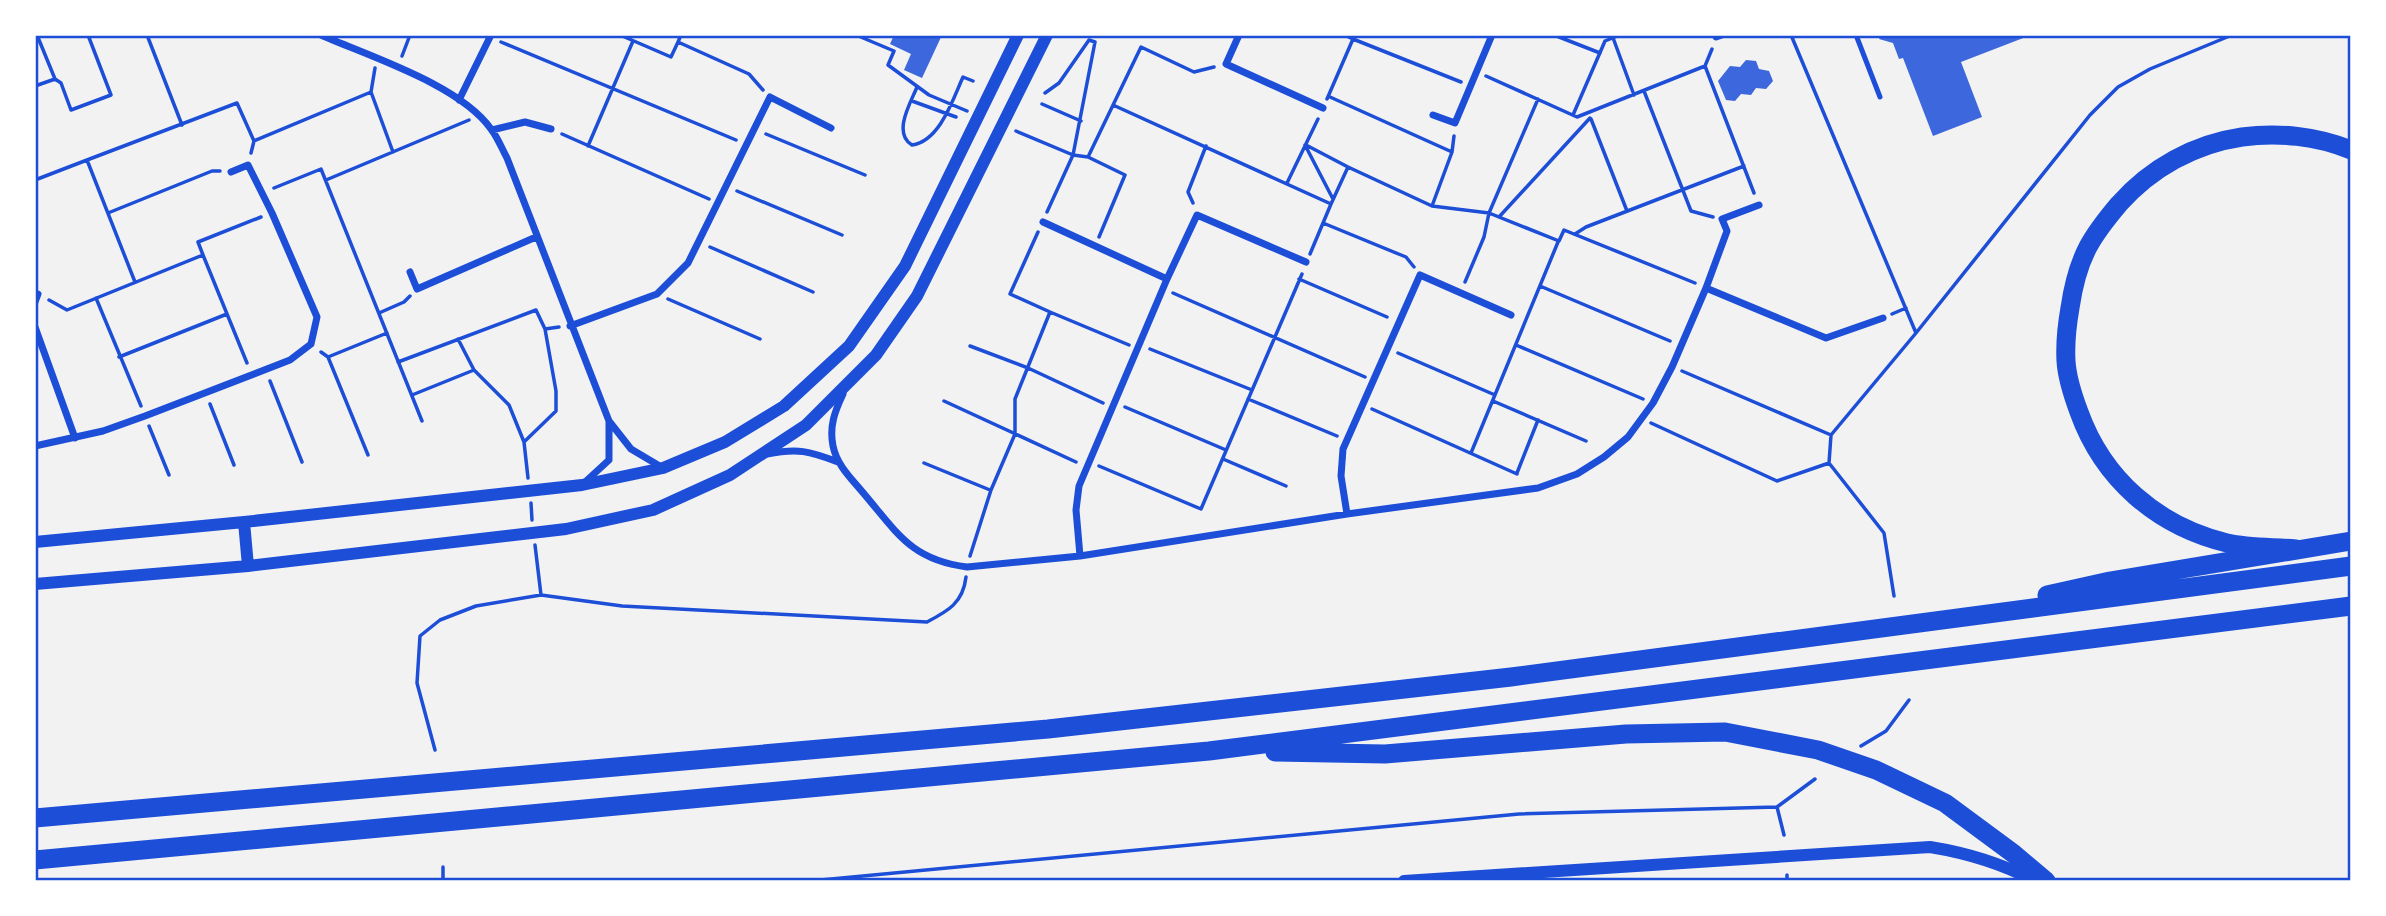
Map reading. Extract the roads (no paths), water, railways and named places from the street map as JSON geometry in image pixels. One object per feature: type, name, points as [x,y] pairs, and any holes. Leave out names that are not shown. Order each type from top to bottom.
[{"type":"highway","points":[[2296,549],[2228,543],[2190,531],[2160,516],[2136,498],[2117,479],[2087,434],[2066,363],[2066,332],[2074,284],[2087,248],[2107,218],[2131,190],[2159,168],[2189,152],[2224,140],[2260,135],[2299,136],[2351,150]]},
{"type":"highway","points":[[1934,620],[2110,580],[2351,541]]},
{"type":"highway","points":[[35,818],[1048,729],[1511,677],[2351,566]]},
{"type":"highway","points":[[35,860],[1209,751],[2351,606]]},
{"type":"highway","points":[[1209,751],[1385,754],[1626,734],[1726,732],[1818,750],[1876,770],[1945,803],[2046,881]]},
{"type":"street","points":[[321,35],[439,87],[480,116],[492,130],[507,158],[609,421],[631,449],[663,468]]},
{"type":"street","points":[[38,539],[244,522],[582,485],[663,468],[725,442],[784,406],[849,346],[905,266],[1018,35]]},
{"type":"street","points":[[35,584],[248,566],[566,529],[653,510],[730,475],[806,425],[876,355],[917,296],[1047,35]]},
{"type":"street","points":[[1239,35],[1226,64],[1323,108]]},
{"type":"street","points":[[1433,116],[1455,123],[1492,35]]},
{"type":"street","points":[[459,100],[490,36]]},
{"type":"street","points":[[570,326],[657,294],[688,263],[770,97],[831,128]]},
{"type":"street","points":[[492,130],[526,122],[551,129]]},
{"type":"street","points":[[35,446],[75,438],[145,416],[290,360],[311,344],[317,317],[272,213],[248,165],[231,172]]},
{"type":"street","points":[[845,388],[832,419],[831,434],[838,462],[899,537],[931,558],[951,565],[967,567],[1080,556],[1347,514],[1538,488],[1577,474],[1628,437],[1653,403],[1672,367],[1727,231],[1722,219],[1759,205]]},
{"type":"street","points":[[1080,556],[1077,498],[1163,288],[1197,215],[1306,262]]},
{"type":"street","points":[[1042,222],[1167,279]]},
{"type":"street","points":[[410,272],[416,289],[536,237]]},
{"type":"street","points":[[1347,514],[1341,476],[1346,440],[1420,275],[1511,315]]},
{"type":"street","points":[[1706,288],[1826,338],[1883,318]]},
{"type":"street","points":[[35,327],[75,438]]},
{"type":"street","points":[[582,485],[609,460],[609,421]]},
{"type":"street","points":[[763,455],[793,449],[838,462]]},
{"type":"street","points":[[244,522],[248,566]]},
{"type":"street","points":[[1404,881],[1484,878],[1930,847],[1967,853],[1999,863],[2035,881]]},
{"type":"lane","points":[[1856,35],[1880,97]]}]
